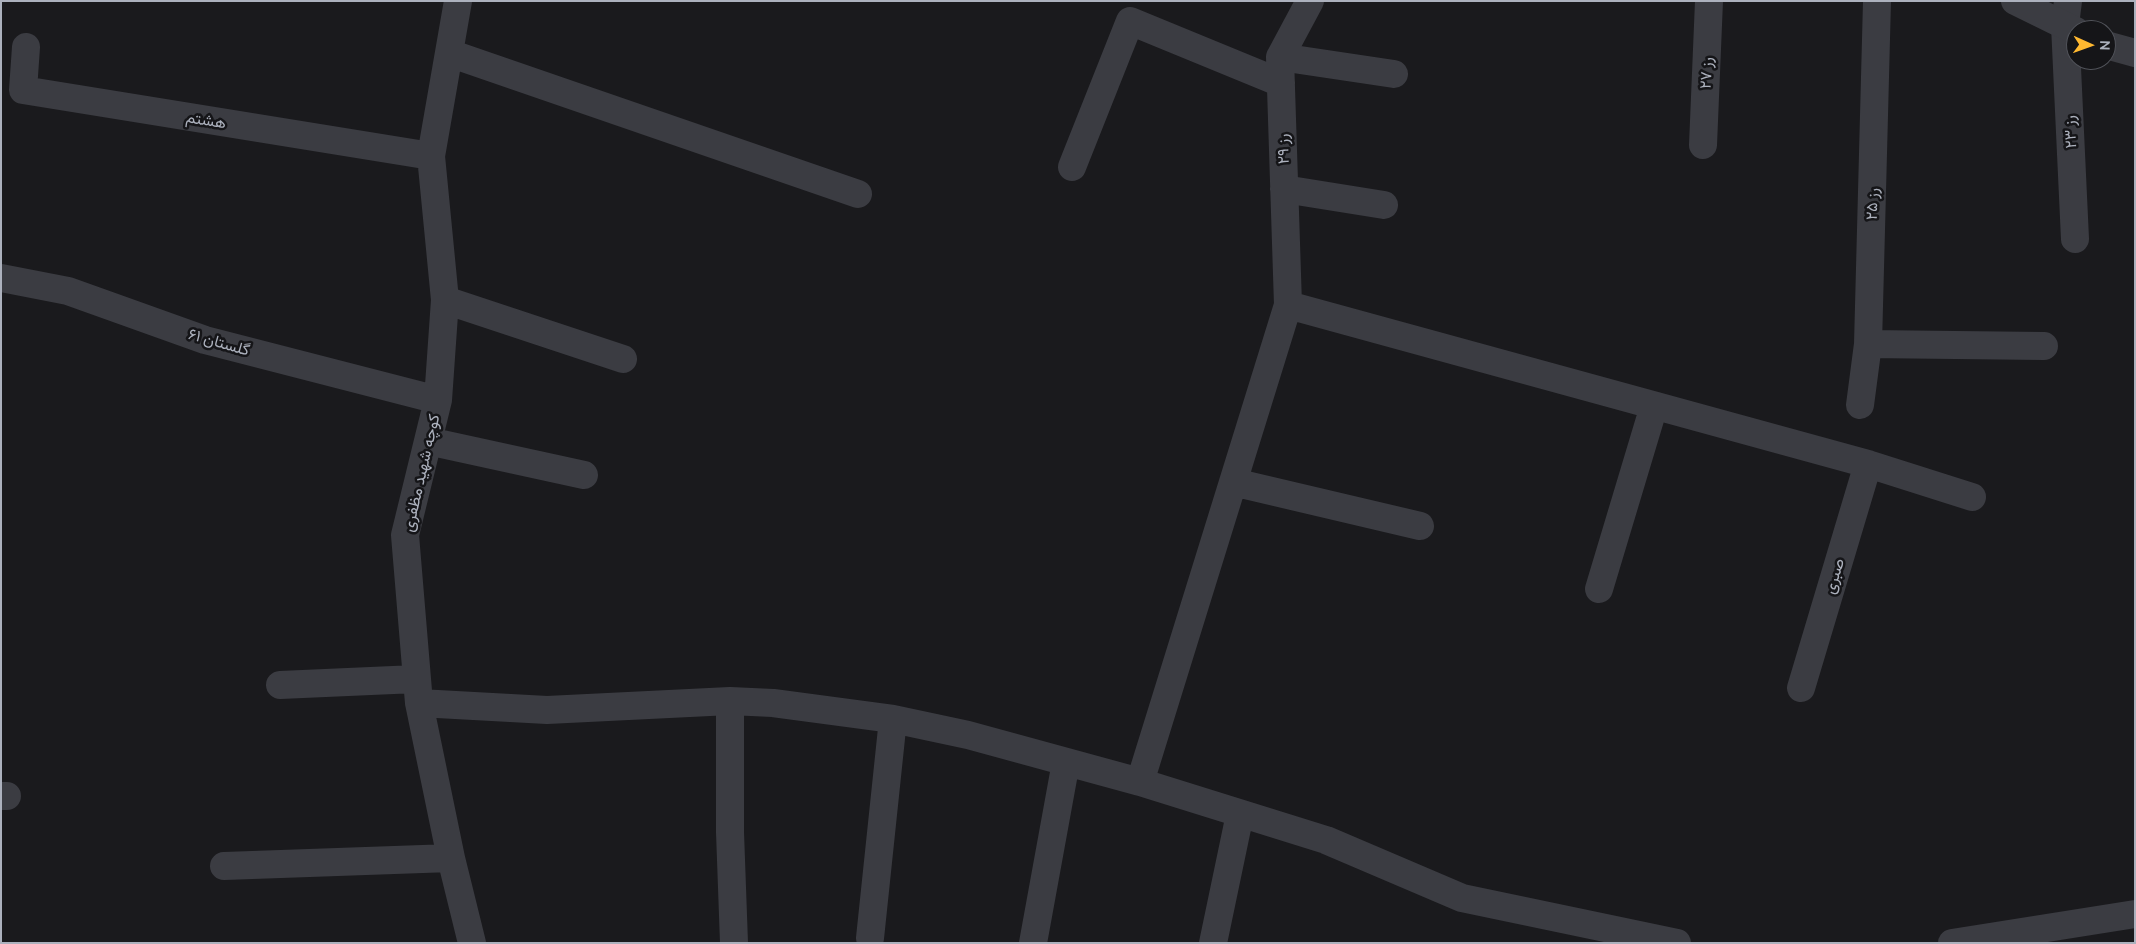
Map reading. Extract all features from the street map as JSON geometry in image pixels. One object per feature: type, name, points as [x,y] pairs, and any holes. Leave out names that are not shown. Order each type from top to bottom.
[{"type":"street","name":"کوچه شهید مظفری","points":[[458,1],[431,156],[445,300],[438,400],[405,534],[418,691],[451,858],[472,943]]},
{"type":"street","points":[[1310,1],[1280,57],[1394,74]]},
{"type":"street","name":"رز ۲۷","points":[[1703,145],[1709,1]]},
{"type":"street","name":"رز ۲۵","points":[[1860,405],[1868,344],[1878,1]]},
{"type":"street","points":[[2015,1],[2070,19]]},
{"type":"street","name":"رز ۲۳","points":[[2070,19],[2075,239]]},
{"type":"street","points":[[1072,167],[1130,21],[1281,83]]},
{"type":"street","name":"هشتم","points":[[26,47],[23,90],[431,156]]},
{"type":"street","points":[[2116,48],[2135,53]]},
{"type":"street","points":[[449,52],[858,194]]},
{"type":"street","name":"رز ۲۹","points":[[1140,782],[1288,305],[1280,57]]},
{"type":"street","points":[[1284,189],[1384,205]]},
{"type":"street","name":"گلستان ۶۱","points":[[1,278],[68,292],[205,340],[438,400]]},
{"type":"street","points":[[445,300],[623,359]]},
{"type":"street","points":[[1288,305],[1868,464],[1972,497]]},
{"type":"street","points":[[1868,344],[2044,346]]},
{"type":"street","points":[[1599,589],[1654,406]]},
{"type":"street","points":[[428,441],[584,475]]},
{"type":"street","name":"صبری","points":[[1801,688],[1868,464]]},
{"type":"street","points":[[1233,482],[1420,526]]},
{"type":"street","points":[[280,685],[418,691],[547,710],[730,701],[773,702],[892,719],[968,735],[1140,782],[1326,840],[1462,898],[1676,943]]},
{"type":"street","points":[[730,701],[730,832],[734,943]]},
{"type":"street","points":[[870,938],[892,719]]},
{"type":"street","points":[[1032,943],[1066,762]]},
{"type":"street","points":[[1213,943],[1240,814]]},
{"type":"street","points":[[224,866],[451,858]]},
{"type":"street","points":[[1952,943],[2135,914]]}]
